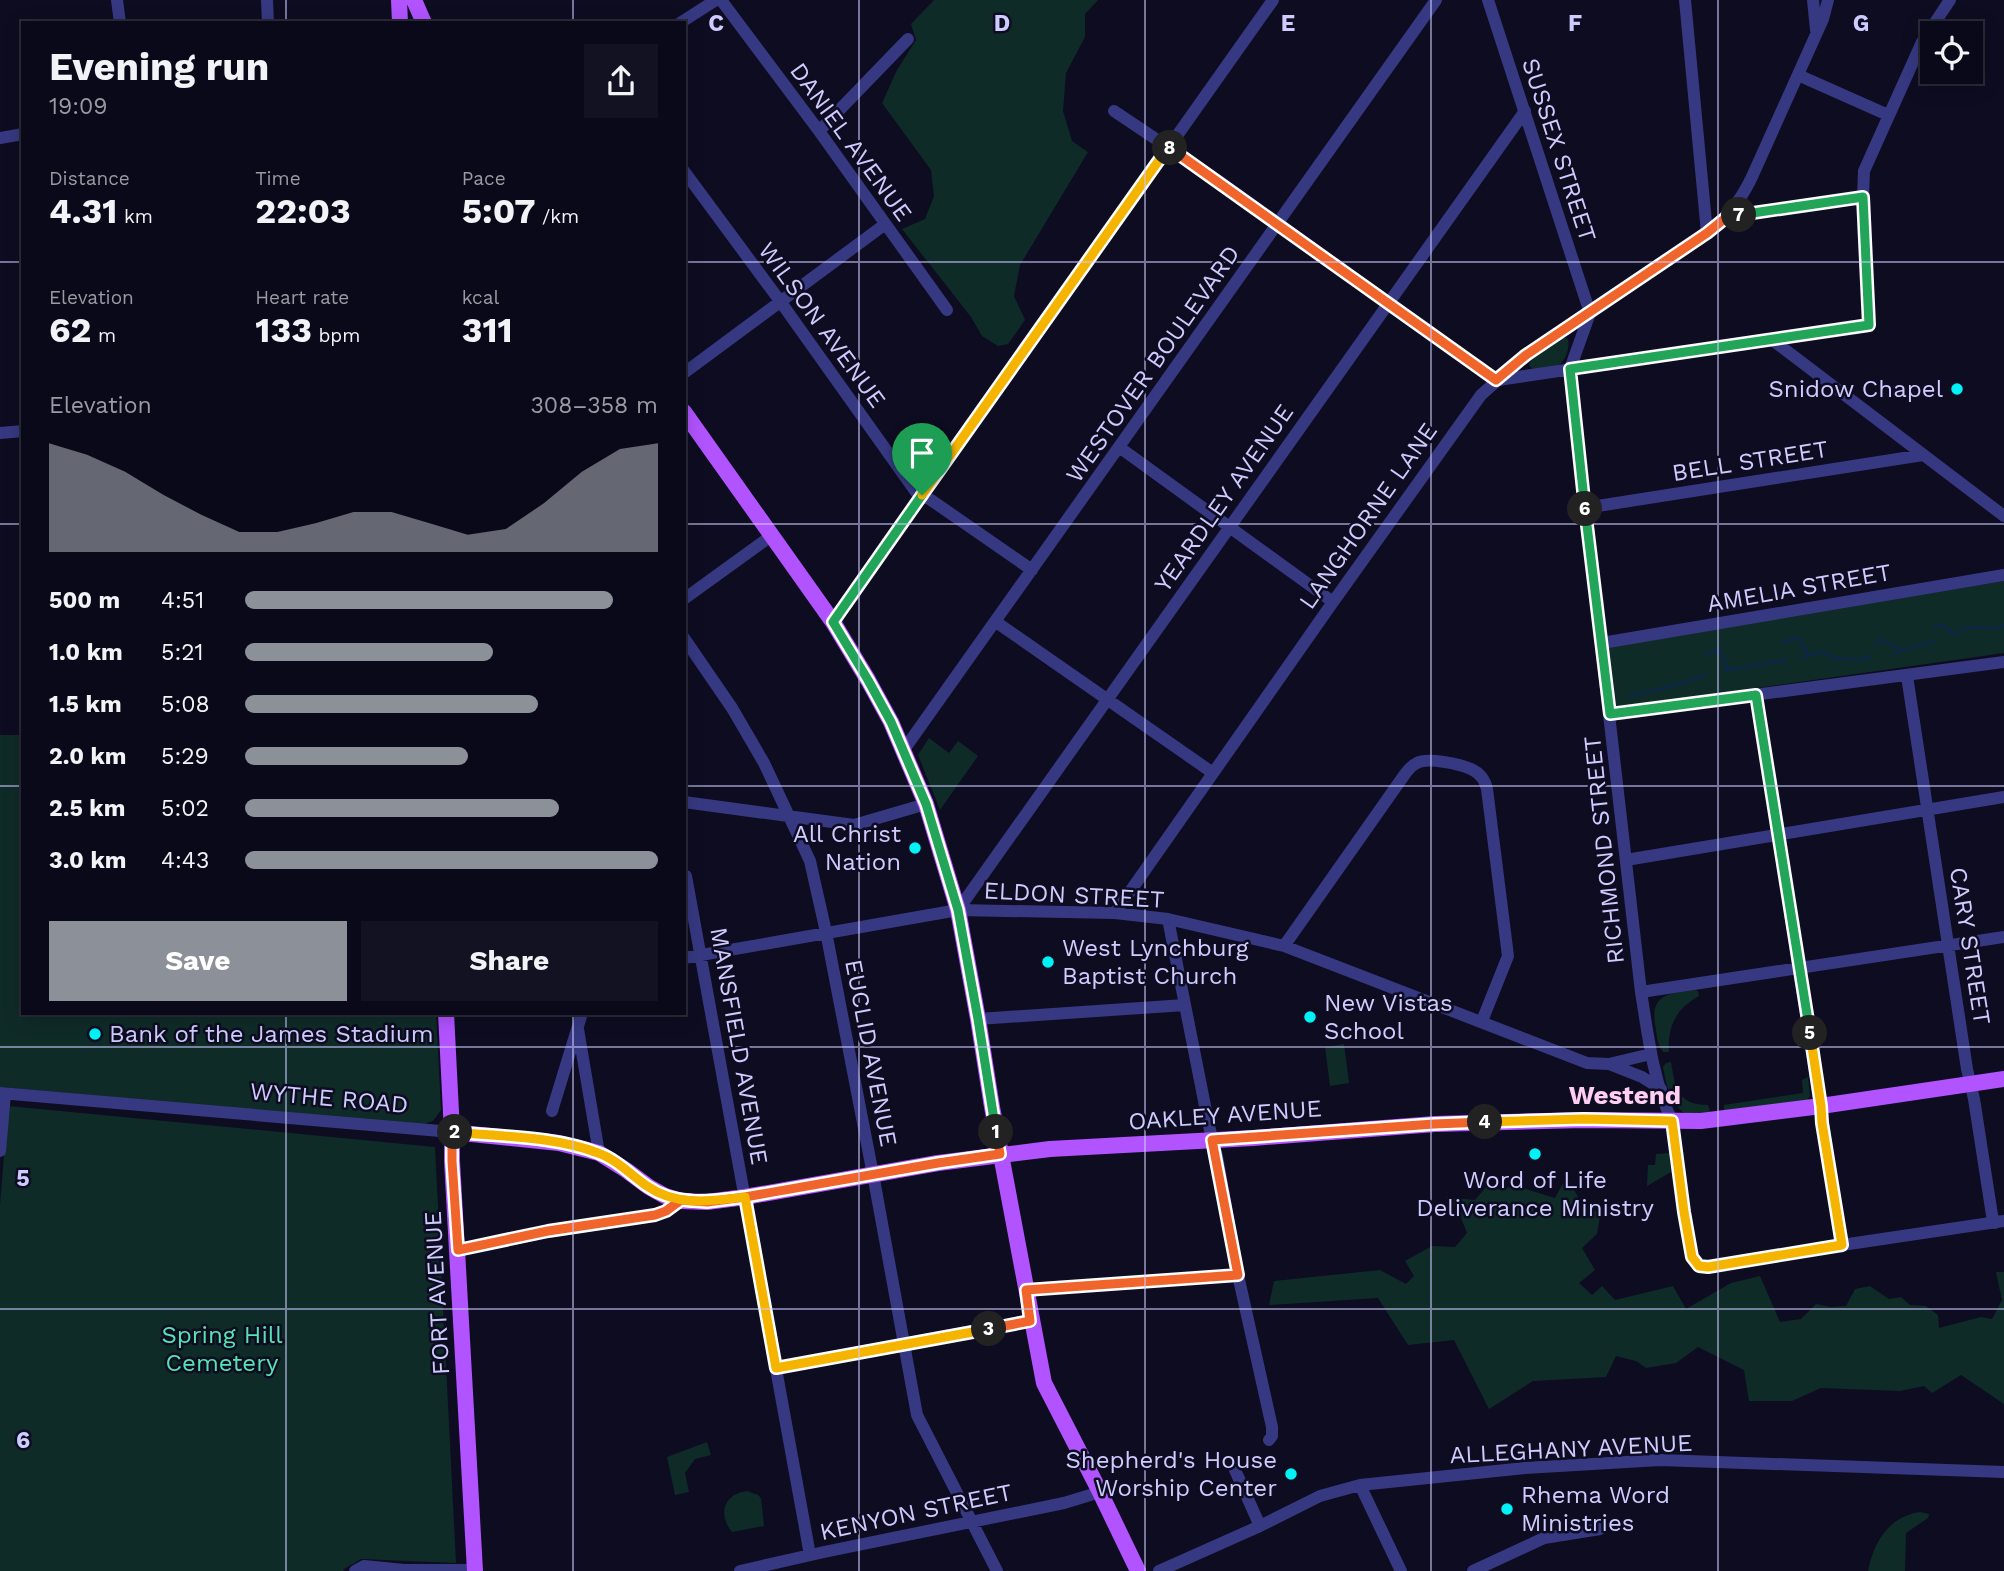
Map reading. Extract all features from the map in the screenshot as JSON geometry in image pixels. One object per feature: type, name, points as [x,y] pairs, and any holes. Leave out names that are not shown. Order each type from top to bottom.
[{"type":"main road","points":[[399,0],[400,21]]},
{"type":"main road","points":[[415,0],[423,21]]},
{"type":"main road","points":[[686,415],[833,622],[868,680],[904,751],[926,804],[958,910],[1030,1321],[1044,1383],[1138,1571]]},
{"type":"main road","name":"FORT AVENUE","points":[[446,1015],[475,1571]]},
{"type":"main road","name":"OAKLEY AVENUE","points":[[681,1200],[707,1202],[745,1197],[1000,1154],[1050,1149],[1434,1124],[1737,1118],[2004,1079]]},
{"type":"main road","name":"WYTHE ROAD","points":[[452,1132],[559,1143],[599,1153],[649,1187],[665,1196],[681,1200]]},
{"type":"street","points":[[117,0],[120,21]]},
{"type":"street","points":[[267,0],[268,21]]},
{"type":"street","points":[[683,21],[718,0]]},
{"type":"street","name":"DANIEL AVENUE","points":[[718,0],[820,131],[884,225],[947,310]]},
{"type":"street","points":[[833,622],[1273,0]]},
{"type":"street","name":"WESTOVER BOULEVARD","points":[[904,751],[1436,0]]},
{"type":"street","name":"SUSSEX STREET","points":[[1488,0],[1590,313]]},
{"type":"street","points":[[1685,0],[1707,233]]},
{"type":"street","points":[[1813,0],[1816,33]]},
{"type":"street","points":[[1728,216],[1751,178],[1798,75],[1828,0]]},
{"type":"street","points":[[1114,111],[1169,146],[1496,380],[1869,325],[1864,171],[1922,42],[1950,0]]},
{"type":"street","points":[[820,131],[908,39]]},
{"type":"street","points":[[1798,75],[1888,115]]},
{"type":"street","name":"YEARDLEY AVENUE","points":[[958,910],[1525,111]]},
{"type":"street","points":[[0,138],[21,134]]},
{"type":"street","name":"WILSON AVENUE","points":[[686,174],[916,492],[1032,570]]},
{"type":"street","points":[[1728,216],[1863,197]]},
{"type":"street","name":"LANGHORNE LANE","points":[[1115,913],[1481,395],[1526,355],[1707,233],[1728,216]]},
{"type":"street","points":[[686,372],[884,225]]},
{"type":"street","name":"RICHMOND STREET","points":[[1590,313],[1570,369],[1585,508],[1641,992],[1651,1054],[1665,1107],[1672,1121],[1692,1257],[1699,1266],[1708,1267],[1842,1245]]},
{"type":"street","points":[[1771,340],[2004,516]]},
{"type":"street","points":[[0,433],[21,431]]},
{"type":"street","points":[[1119,447],[1333,602]]},
{"type":"street","name":"BELL STREET","points":[[1585,508],[1923,455]]},
{"type":"street","points":[[686,598],[771,536]]},
{"type":"street","name":"AMELIA STREET","points":[[1602,643],[2004,575]]},
{"type":"street","points":[[996,622],[1213,773]]},
{"type":"street","name":"EUCLID AVENUE","points":[[686,641],[732,708],[764,762],[810,861],[873,1175],[917,1415],[997,1571]]},
{"type":"street","points":[[1610,714],[2004,662]]},
{"type":"street","name":"CARY STREET","points":[[1907,676],[1992,1215],[2000,1222]]},
{"type":"street","points":[[1756,695],[1842,1245],[2000,1222]]},
{"type":"street","points":[[1284,946],[1411,767],[1430,760],[1470,768],[1483,778],[1487,789],[1508,956],[1482,1021]]},
{"type":"street","points":[[1626,860],[2004,797]]},
{"type":"street","points":[[686,802],[854,825],[926,804]]},
{"type":"street","name":"MANSFIELD AVENUE","points":[[686,876],[810,1555]]},
{"type":"street","name":"ELDON STREET","points":[[686,958],[958,910],[1115,913],[1168,919],[1284,946],[1587,1063],[1609,1064],[1651,1054]]},
{"type":"street","points":[[1168,919],[1238,1275],[1272,1427],[1269,1440]]},
{"type":"street","points":[[1641,992],[2004,937]]},
{"type":"street","points":[[978,1019],[1185,1005]]},
{"type":"street","points":[[552,1111],[582,1015]]},
{"type":"street","points":[[578,1029],[599,1153]]},
{"type":"street","name":"ELDON STREET","points":[[1609,1064],[1642,1077],[1661,1089]]},
{"type":"street","points":[[0,1151],[2,1093]]},
{"type":"street","name":"WYTHE ROAD","points":[[2,1093],[452,1132]]},
{"type":"street","name":"OAKLEY AVENUE","points":[[458,1250],[548,1231],[655,1215],[681,1200]]},
{"type":"street","points":[[1026,1290],[1238,1275]]},
{"type":"street","points":[[776,1368],[1030,1321]]},
{"type":"street","name":"ALLEGHANY AVENUE","points":[[1159,1571],[1320,1496],[1360,1485],[1525,1468],[1660,1460],[2004,1472]]},
{"type":"street","points":[[1235,1470],[1260,1525]]},
{"type":"street","points":[[1360,1485],[1401,1571]]},
{"type":"street","name":"KENYON STREET","points":[[740,1571],[1063,1503],[1100,1492]]},
{"type":"street","points":[[1473,1571],[1544,1538],[1600,1529]]},
{"type":"street","points":[[355,1571],[364,1566],[404,1571],[475,1571]]},
{"type":"green space","points":[[934,0],[1098,0],[1085,14],[1085,37],[1066,73],[1063,111],[1072,141],[1088,152],[1020,265],[1014,296],[1025,320],[1008,344],[998,346],[982,336],[971,317],[902,229],[925,219],[934,196],[931,170],[882,103],[897,70],[916,40],[911,24]]},
{"type":"green space","points":[[1564,337],[1568,339],[1568,346],[1563,361],[1554,367],[1533,370],[1529,365],[1531,358]]},
{"type":"green space","points":[[2004,581],[2004,653],[1616,708],[1606,646]]},
{"type":"green space","points":[[0,735],[21,735],[21,1015],[436,1015],[441,1110],[433,1121],[421,1125],[0,1087]]},
{"type":"green space","points":[[929,738],[949,753],[958,741],[978,756],[940,810],[918,755]]},
{"type":"green space","points":[[1695,990],[1699,996],[1679,1012],[1670,1034],[1669,1052],[1663,1052],[1654,1018],[1657,1003],[1668,995]]},
{"type":"green space","points":[[1344,1044],[1349,1083],[1330,1086],[1325,1047]]},
{"type":"green space","points":[[1671,1062],[1674,1080],[1680,1093],[1690,1102],[1708,1105],[1711,1115],[1684,1113],[1675,1104],[1663,1067]]},
{"type":"green space","points":[[1808,1077],[1810,1096],[1806,1102],[1724,1115],[1724,1105],[1803,1093],[1802,1080]]},
{"type":"green space","name":"Spring Hill Cemetery","points":[[8,1106],[435,1147],[456,1563],[361,1559],[343,1571],[0,1571],[0,1205]]},
{"type":"green space","points":[[1669,1153],[1671,1172],[1647,1186],[1648,1165],[1655,1165],[1656,1154]]},
{"type":"green space","points":[[1567,1176],[1579,1199],[1590,1211],[1601,1211],[1597,1234],[1582,1248],[1595,1270],[1579,1283],[1592,1295],[1602,1286],[1615,1300],[1673,1286],[1686,1309],[1731,1283],[1760,1276],[1780,1322],[1801,1319],[1816,1304],[1846,1306],[1855,1289],[1870,1286],[1889,1299],[1901,1297],[1910,1305],[1926,1306],[1938,1315],[1939,1328],[1981,1317],[1992,1319],[2002,1300],[1996,1272],[2004,1272],[2004,1404],[1961,1375],[1932,1393],[1924,1386],[1900,1391],[1821,1388],[1792,1401],[1749,1401],[1744,1370],[1698,1347],[1676,1363],[1646,1368],[1636,1361],[1616,1356],[1606,1377],[1533,1381],[1489,1409],[1454,1340],[1408,1345],[1378,1298],[1269,1305],[1274,1281],[1380,1270],[1406,1284],[1414,1276],[1405,1261],[1432,1246],[1455,1247],[1467,1233],[1459,1213],[1446,1197],[1475,1200],[1486,1187],[1500,1189],[1516,1186],[1555,1198]]},
{"type":"green space","points":[[707,1442],[711,1455],[695,1459],[685,1473],[689,1492],[675,1495],[667,1457]]},
{"type":"green space","points":[[747,1491],[761,1498],[764,1526],[732,1532],[725,1519],[725,1506],[733,1496]]},
{"type":"green space","points":[[1920,1512],[1929,1514],[1928,1518],[1906,1533],[1905,1571],[1868,1571],[1874,1550],[1884,1532],[1899,1519]]},
{"type":"waterway","points":[[1934,628],[1941,624],[1954,635],[1967,627],[1998,628],[2004,625]]},
{"type":"waterway","points":[[1783,642],[1798,638],[1808,654]]},
{"type":"waterway","points":[[1874,644],[1882,639],[1902,651]]},
{"type":"waterway","points":[[1893,653],[1934,641]]},
{"type":"waterway","points":[[1706,655],[1719,649],[1729,670]]},
{"type":"waterway","points":[[1802,657],[1820,652],[1841,660],[1851,658],[1857,661],[1871,656]]},
{"type":"waterway","points":[[1724,671],[1786,660]]},
{"type":"waterway","points":[[1630,695],[1673,686],[1705,675]]},
{"type":"place","name":"Snidow Chapel","points":[[1957,389]]},
{"type":"place","name":"All Christ Nation","points":[[915,848]]},
{"type":"place","name":"West Lynchburg Baptist Church","points":[[1048,962]]},
{"type":"place","name":"New Vistas School","points":[[1310,1017]]},
{"type":"place","name":"Bank of the James Stadium","points":[[95,1034]]},
{"type":"place","name":"Word of Life Deliverance Ministry","points":[[1535,1154]]},
{"type":"place","name":"Shepherd's House Worship Center","points":[[1291,1474]]},
{"type":"place","name":"Rhema Word Ministries","points":[[1507,1509]]},
{"type":"district","name":"Westend","points":[[1625,1095]]},
{"type":"route","points":[[922,495],[833,622],[891,722],[926,804],[945,864],[958,910],[1000,1154],[745,1197],[707,1202],[681,1200],[655,1215],[548,1231],[458,1250],[452,1132],[532,1139],[599,1153],[649,1187],[665,1196],[681,1200],[707,1202],[735,1198],[745,1197],[776,1368],[1030,1321],[1026,1290],[1238,1275],[1212,1140],[1434,1124],[1584,1119],[1672,1121],[1692,1257],[1699,1266],[1708,1267],[1842,1245],[1756,695],[1610,714],[1570,369],[1869,325],[1863,197],[1728,216],[1707,233],[1526,355],[1496,380],[1169,146],[922,495]]}]
